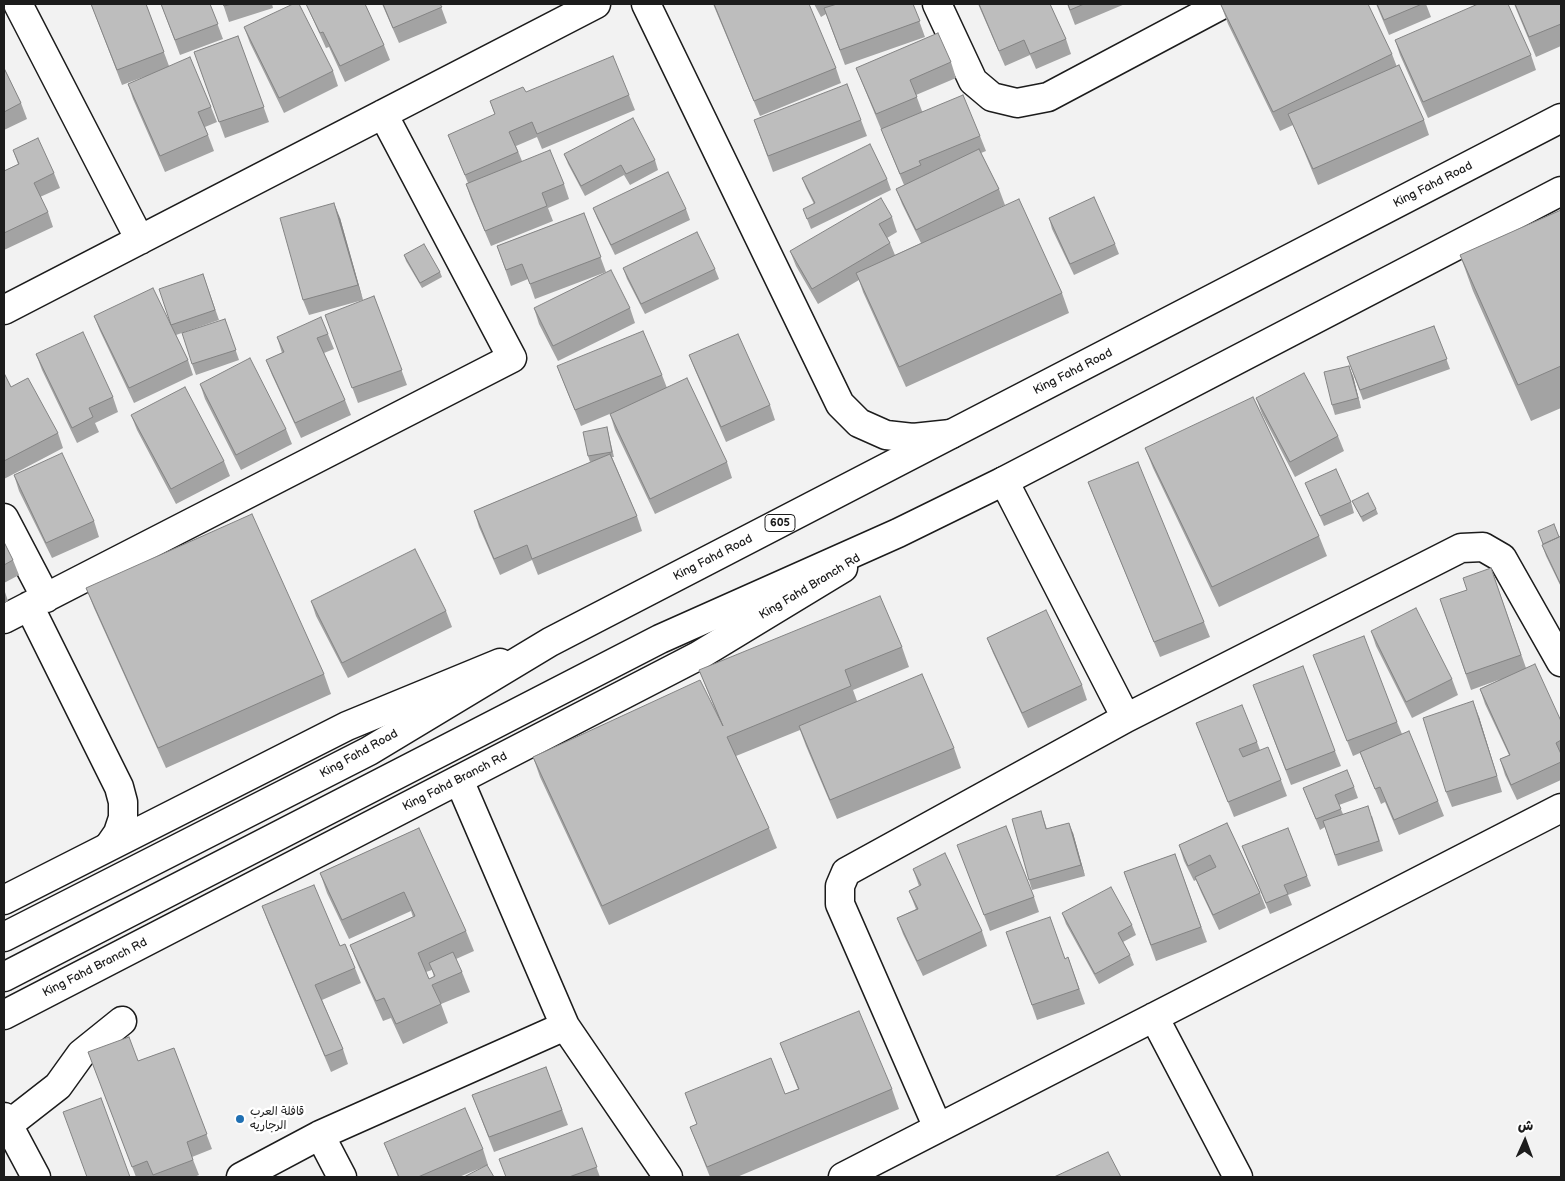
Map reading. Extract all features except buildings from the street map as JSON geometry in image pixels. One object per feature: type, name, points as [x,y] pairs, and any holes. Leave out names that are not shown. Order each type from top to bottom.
[{"type":"main road","points":[[18,4],[140,240]]},
{"type":"main road","points":[[4,310],[596,4]]},
{"type":"main road","points":[[646,4],[840,404],[859,423],[886,435],[913,438],[952,434]]},
{"type":"main road","points":[[937,4],[973,81],[992,97],[1017,103],[1048,97],[1224,4]]},
{"type":"main road","points":[[4,619],[512,358],[383,114]]},
{"type":"main road","name":"King Fahd Road","points":[[4,937],[369,751],[550,642],[1561,118]]},
{"type":"main road","points":[[4,977],[660,639],[898,533],[1004,481],[1561,191]]},
{"type":"main road","points":[[1004,481],[1126,718]]},
{"type":"main road","points":[[4,518],[37,602],[120,787],[123,802],[123,818],[118,833],[109,846]]},
{"type":"main road","name":"King Fahd Branch Rd","points":[[4,1015],[698,656],[898,533]]},
{"type":"main road","points":[[938,1128],[840,904],[840,886],[846,872],[1126,718],[1461,548],[1483,547],[1502,558],[1561,662]]},
{"type":"main road","points":[[4,900],[347,726],[550,642]]},
{"type":"main road","points":[[459,780],[565,1026],[668,1177]]},
{"type":"main road","points":[[843,1177],[1561,808]]},
{"type":"main road","points":[[1154,1017],[1238,1177]]},
{"type":"main road","points":[[32,1176],[6,1121],[58,1086],[81,1054],[122,1021]]},
{"type":"main road","points":[[241,1177],[320,1135],[565,1026]]},
{"type":"main road","points":[[320,1135],[342,1177]]},
{"type":"place","name":"قافلة العرب الرجاريه","points":[[240,1119]]}]
